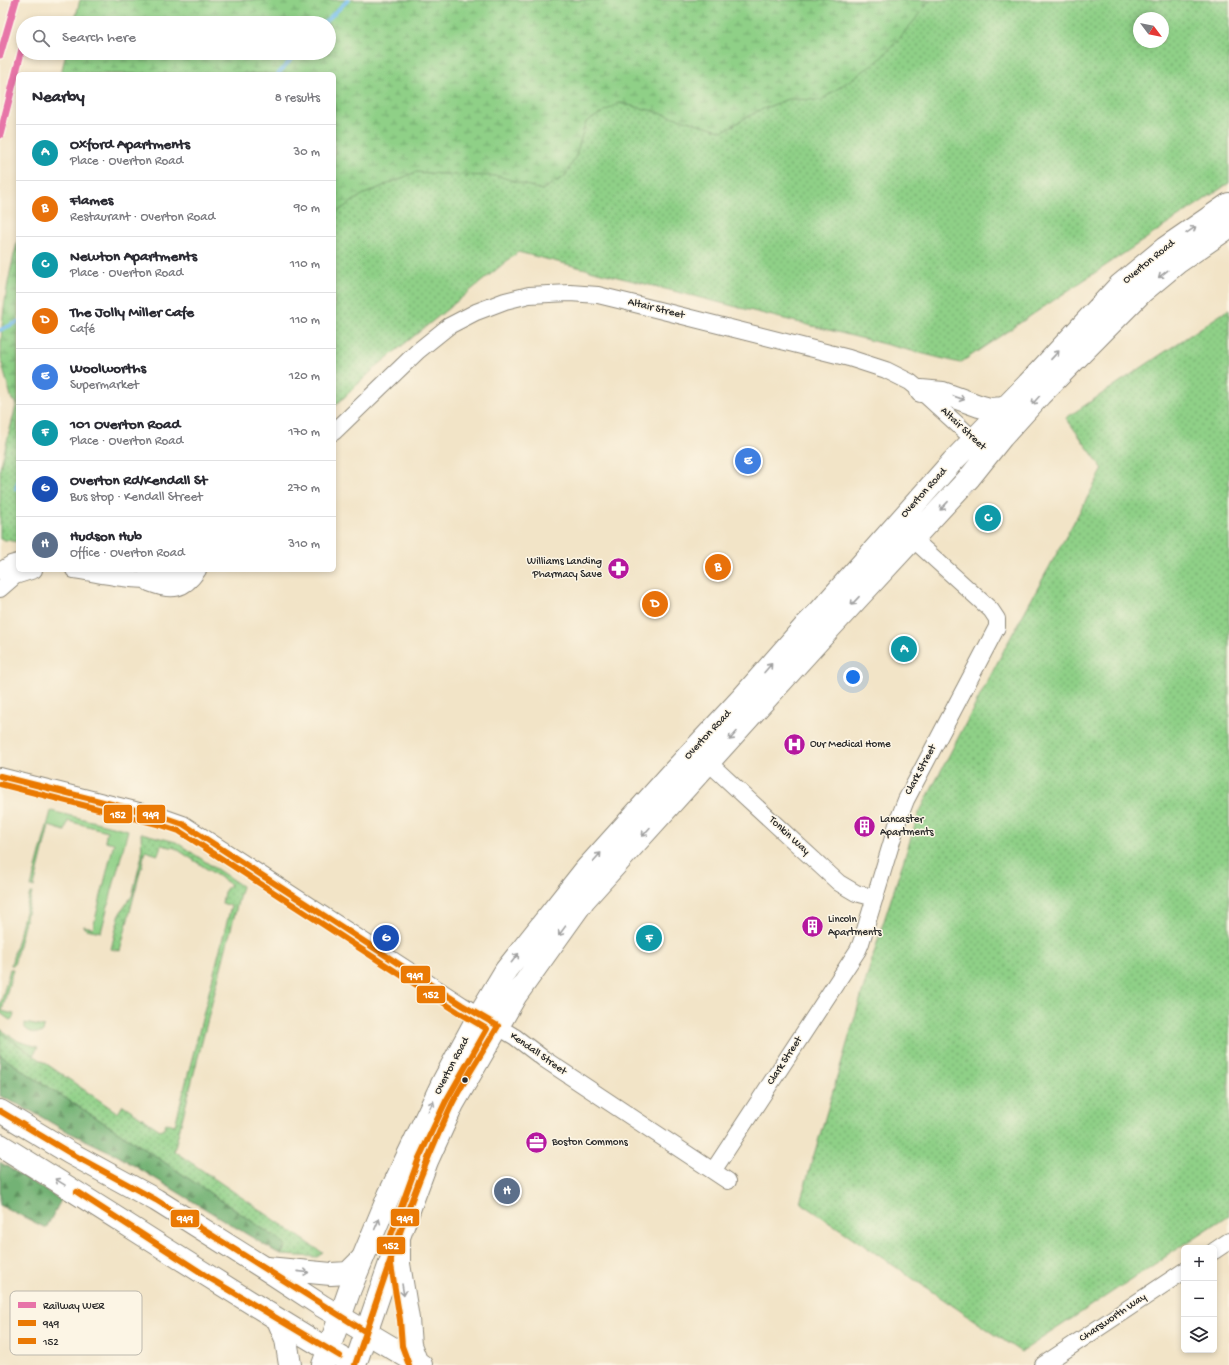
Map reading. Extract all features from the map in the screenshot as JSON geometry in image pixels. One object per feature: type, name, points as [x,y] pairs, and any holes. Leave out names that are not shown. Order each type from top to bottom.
[{"type":"main road","name":"Overton Road","points":[[355,1365],[427,1161],[453,1104],[516,995],[584,900],[970,477],[982,447],[1005,408],[1120,285],[1165,248],[1229,204]]},
{"type":"main road","name":"Overton Road","points":[[326,1358],[361,1260],[410,1149],[443,1082],[479,1015],[506,970],[586,869],[746,694],[953,461],[982,447],[1040,395],[1132,302],[1177,263],[1229,227]]},
{"type":"main road","points":[[921,391],[943,393],[990,409],[1005,408]]},
{"type":"main road","points":[[0,1111],[70,1153],[156,1200],[341,1317],[419,1364]]},
{"type":"main road","points":[[0,1145],[278,1320],[326,1358],[355,1365]]},
{"type":"main road","points":[[399,1237],[399,1264],[408,1319],[410,1345],[419,1364]]},
{"type":"main road","points":[[264,1268],[331,1274],[348,1273],[361,1260]]},
{"type":"main road","points":[[278,1320],[286,1339],[290,1365]]},
{"type":"street","name":"Altair Street","points":[[336,430],[418,351],[449,326],[476,312],[498,303],[529,295],[584,293],[604,296],[841,356],[886,370],[910,382],[982,447]]},
{"type":"street","name":"Clark Street","points":[[713,1171],[853,958],[861,943],[906,800],[995,634],[998,623],[995,614],[913,539]]},
{"type":"street","points":[[0,571],[16,563]]},
{"type":"street","points":[[0,589],[15,576],[28,572]]},
{"type":"street","points":[[87,572],[140,580],[171,589],[177,588],[189,582],[196,572]]},
{"type":"street","points":[[140,580],[171,577],[182,572]]},
{"type":"street","name":"Tonkin Way","points":[[709,763],[840,883],[856,893],[875,898]]},
{"type":"street","name":"Kendall Street","points":[[0,776],[183,824],[498,1026],[728,1181]]},
{"type":"street","points":[[1217,1249],[1229,1241]]},
{"type":"street","name":"Charsworth Way","points":[[1043,1365],[1181,1273]]},
{"type":"green space","points":[[80,0],[929,0],[920,14],[878,61],[821,100],[788,99],[758,111],[723,131],[619,103],[586,122],[575,158],[565,176],[542,190],[498,176],[416,172],[362,195],[336,213],[336,72],[61,72],[64,60],[336,60],[336,16],[76,16]]},
{"type":"green space","points":[[120,0],[1229,0],[1229,183],[960,363],[518,252],[377,366],[336,405],[336,72],[123,72],[253,60],[336,60],[336,16],[265,16]]},
{"type":"green space","points":[[16,247],[16,403],[12,400],[1,358],[5,298]]},
{"type":"green space","points":[[1229,309],[1229,1215],[1183,1245],[1181,1245],[1181,1247],[1021,1352],[800,1202],[880,933],[919,813],[1007,644],[1103,469],[1066,418]]},
{"type":"green space","points":[[16,406],[16,542],[0,539],[0,469]]},
{"type":"green space","points":[[51,811],[128,830],[101,932],[83,927],[93,928],[114,843],[105,841],[107,831],[68,821],[65,831],[49,826],[34,887],[31,887]]},
{"type":"green space","points":[[141,833],[176,842],[242,886],[174,1151],[323,1253],[317,1257],[281,1255],[285,1248],[281,1241],[142,1147],[0,1055],[0,1032],[118,1113],[123,1105],[160,1130],[164,1128],[166,1123],[175,1125],[231,906],[222,903],[224,892],[230,884],[175,848],[161,845],[158,855],[145,851],[142,865],[143,867],[141,868],[120,951],[111,949],[120,913],[132,896],[142,855]]},
{"type":"green space","points":[[30,893],[32,893],[14,965],[11,965]]},
{"type":"green space","points":[[10,969],[13,969],[2,1011],[14,1014],[13,1018],[10,1020],[0,1013],[0,1006]]},
{"type":"green space","points":[[25,1023],[44,1027],[43,1032],[33,1033],[28,1031],[25,1028]]},
{"type":"green space","points":[[0,1029],[18,1041],[38,1047],[33,1055],[0,1032]]},
{"type":"green space","points":[[0,1055],[142,1147],[281,1241],[285,1245],[281,1255],[115,1154],[64,1130],[31,1111],[0,1096]]},
{"type":"green space","points":[[0,1162],[61,1200],[46,1228],[0,1205]]},
{"type":"waterway","points":[[331,16],[348,0]]},
{"type":"waterway","points":[[280,72],[291,60]]},
{"type":"waterway","points":[[0,330],[16,323]]},
{"type":"rail line","name":"WER","points":[[0,55],[16,0]]},
{"type":"rail line","name":"WER","points":[[16,72],[19,60]]},
{"type":"rail line","name":"WER","points":[[0,135],[16,72]]},
{"type":"transit line","name":"949","points":[[0,776],[163,817],[183,824],[462,1005],[498,1026],[457,1094],[424,1168],[355,1365]]},
{"type":"transit line","name":"152","points":[[0,784],[161,825],[179,831],[458,1012],[487,1029],[446,1101],[419,1158],[391,1235],[391,1265],[400,1320],[402,1346],[409,1365]]},
{"type":"transit line","name":"949","points":[[0,1111],[70,1153],[156,1200],[366,1332]]},
{"type":"transit line","name":"949","points":[[77,1192],[211,1279],[340,1356]]},
{"type":"place","name":"Woolworths","points":[[748,461]]},
{"type":"place","name":"Newton Apartments","points":[[988,518]]},
{"type":"place","name":"Flames","points":[[718,567]]},
{"type":"place","name":"Williams Landing Pharmacy Save","points":[[618,568]]},
{"type":"place","name":"The Jolly Miller Cafe","points":[[655,604]]},
{"type":"place","name":"Oxford Apartments","points":[[904,649]]},
{"type":"place","name":"Our Medical Home","points":[[794,745]]},
{"type":"place","name":"Lancaster Apartments","points":[[865,826]]},
{"type":"place","name":"Lincoln Apartments","points":[[812,926]]},
{"type":"place","name":"Overton Rd/Kendall St","points":[[386,938]]},
{"type":"place","name":"101 Overton Road","points":[[649,938]]},
{"type":"place","name":"Boston Commons","points":[[536,1143]]},
{"type":"place","name":"Hudson Hub","points":[[507,1191]]}]
